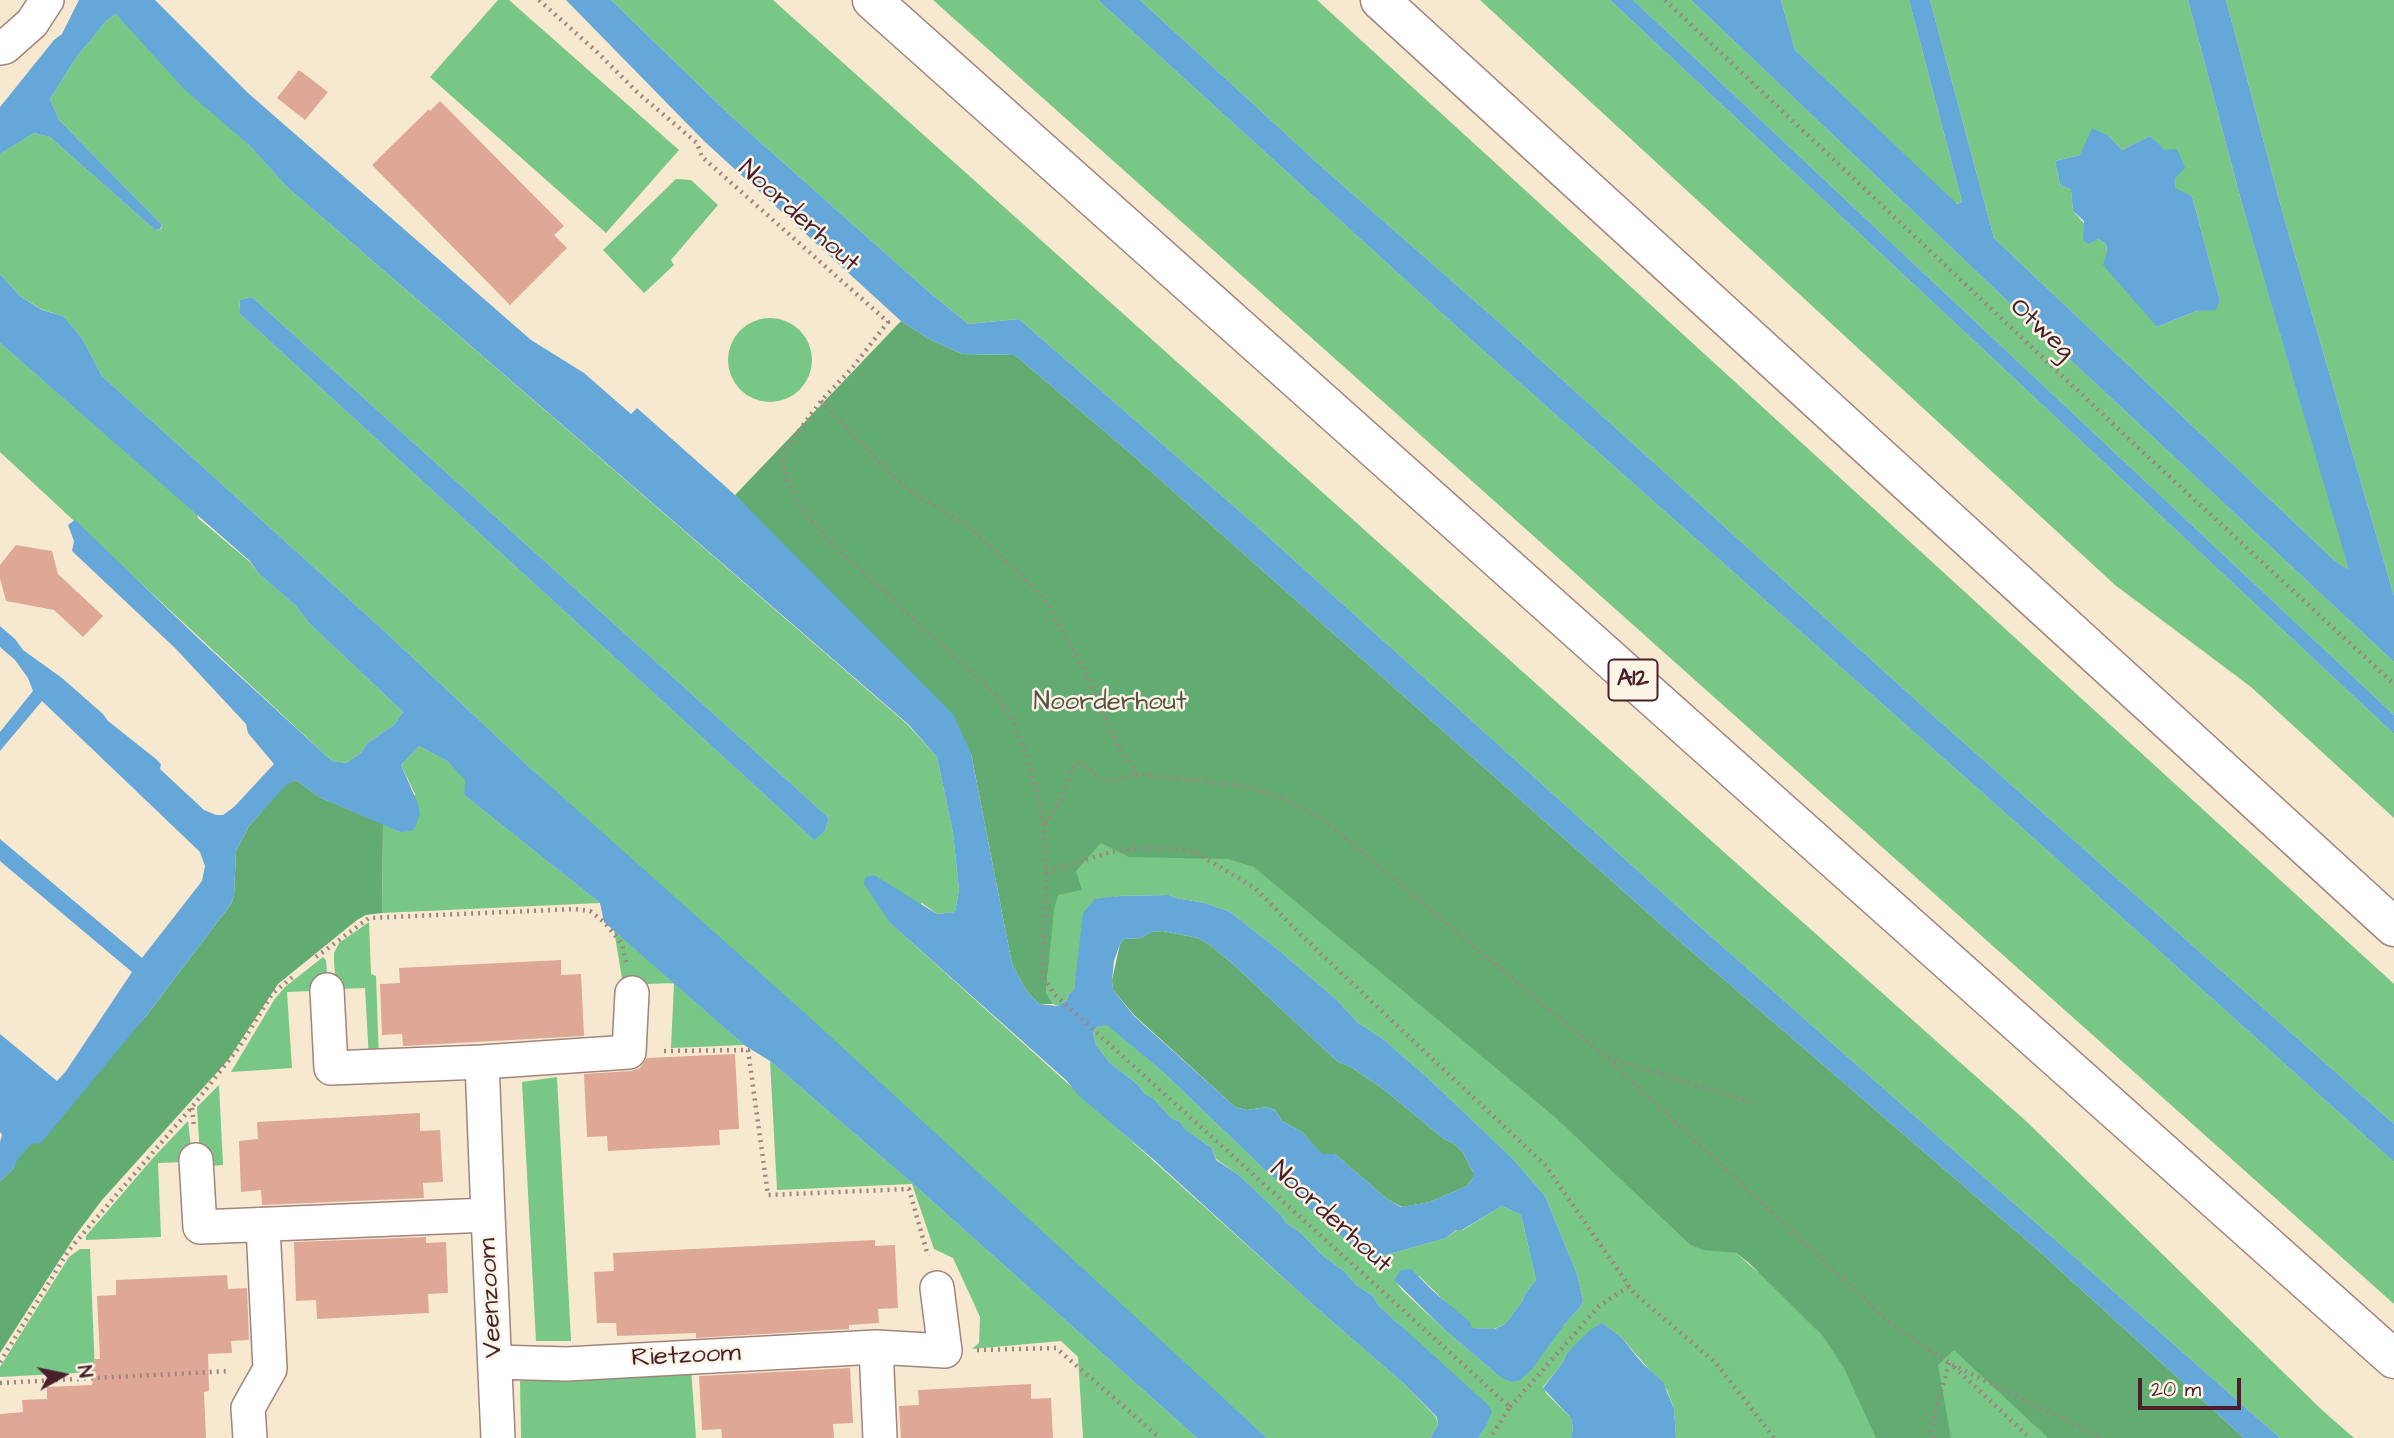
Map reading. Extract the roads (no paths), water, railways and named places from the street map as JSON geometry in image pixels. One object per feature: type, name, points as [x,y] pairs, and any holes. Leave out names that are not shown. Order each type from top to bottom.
[{"type":"highway","name":"A12","points":[[873,0],[2394,1359]]},
{"type":"highway","points":[[1380,0],[2394,927]]},
{"type":"street","points":[[0,48],[5,47],[32,23],[47,0]]},
{"type":"street","points":[[327,990],[331,1068],[482,1062],[629,1052],[632,993]]},
{"type":"street","points":[[482,1062],[488,1214]]},
{"type":"street","name":"Veenzoom","points":[[196,1160],[200,1227],[488,1214],[498,1438]]},
{"type":"street","points":[[250,1438],[248,1408],[270,1369],[264,1226]]},
{"type":"street","name":"Rietzoom","points":[[495,1362],[567,1364],[876,1347],[945,1351],[937,1287]]},
{"type":"street","points":[[876,1347],[880,1438]]},
{"type":"water","points":[[79,0],[155,0],[248,93],[531,340],[584,373],[631,414],[637,408],[735,495],[953,714],[971,753],[1012,964],[1026,990],[1039,1004],[1058,1006],[1067,1000],[1074,990],[1083,913],[1095,899],[1169,895],[1205,903],[1230,912],[1275,947],[1336,999],[1357,1022],[1383,1039],[1429,1079],[1513,1159],[1545,1196],[1577,1274],[1583,1300],[1532,1369],[1520,1380],[1512,1382],[1500,1377],[1445,1330],[1394,1280],[1401,1270],[1411,1269],[1470,1322],[1472,1328],[1495,1329],[1505,1324],[1536,1280],[1521,1215],[1502,1206],[1446,1238],[1379,1257],[1364,1256],[1266,1171],[1163,1072],[1107,1025],[1097,1027],[1093,1033],[1096,1045],[1110,1063],[1154,1099],[1171,1118],[1212,1148],[1216,1160],[1239,1175],[1286,1223],[1344,1271],[1356,1285],[1373,1296],[1379,1306],[1487,1404],[1492,1411],[1478,1438],[1430,1438],[1438,1425],[1437,1417],[1402,1382],[1078,1095],[1067,1081],[890,923],[864,884],[865,877],[874,875],[937,914],[955,912],[959,890],[953,833],[937,757],[908,724],[286,186],[249,145],[185,90],[116,14],[106,21],[75,59],[50,99],[59,120],[162,225],[160,229],[155,230],[50,137],[34,133],[0,154],[0,107],[54,40],[62,34]],"holes":[[[1163,931],[1198,938],[1233,964],[1338,1062],[1351,1067],[1382,1088],[1462,1151],[1473,1172],[1473,1178],[1467,1186],[1430,1202],[1401,1207],[1387,1199],[1335,1154],[1322,1154],[1302,1132],[1282,1121],[1275,1110],[1267,1107],[1247,1110],[1235,1107],[1134,1016],[1113,990],[1114,961],[1124,939],[1141,938],[1151,932]]]},
{"type":"water","points":[[566,0],[611,0],[733,118],[968,324],[1019,319],[1253,523],[1689,917],[2280,1438],[2244,1438],[2039,1251],[1684,945],[1137,459],[1015,355],[962,354],[927,338],[901,321],[704,141]]},
{"type":"water","points":[[1098,0],[1140,0],[1324,169],[1502,325],[1919,703],[2394,1124],[2394,1162],[1467,336]]},
{"type":"water","points":[[1610,0],[1633,0],[2394,715],[2394,734]]},
{"type":"water","points":[[1691,0],[1781,0],[1795,50],[1957,204],[1962,202],[1909,0],[1930,0],[1994,238],[2335,561],[2349,570],[2242,204],[2188,0],[2226,0],[2283,214],[2394,596],[2394,662],[2018,311]]},
{"type":"water","points":[[2092,128],[2109,136],[2122,150],[2150,136],[2165,150],[2177,149],[2185,168],[2175,178],[2175,188],[2192,196],[2220,301],[2216,310],[2196,311],[2157,327],[2103,265],[2107,252],[2106,244],[2098,239],[2088,244],[2083,240],[2084,221],[2073,211],[2071,190],[2060,184],[2055,161],[2080,155]]},
{"type":"water","points":[[0,274],[20,296],[42,310],[63,316],[82,338],[102,376],[381,628],[528,766],[807,1015],[1267,1438],[1197,1438],[912,1183],[770,1061],[744,1045],[604,922],[600,903],[464,795],[465,780],[447,761],[419,746],[401,765],[420,814],[412,831],[400,832],[319,797],[296,780],[286,785],[249,826],[236,851],[234,895],[231,904],[146,1016],[41,1143],[31,1144],[17,1160],[14,1168],[0,1181],[0,1034],[57,1081],[132,972],[0,861],[0,839],[142,958],[202,881],[205,866],[200,852],[42,701],[0,751],[0,732],[33,691],[28,678],[15,660],[0,647],[0,626],[23,650],[62,678],[108,721],[156,759],[161,764],[160,769],[204,810],[223,815],[234,807],[274,764],[248,733],[246,724],[176,649],[72,551],[74,541],[68,525],[75,520],[332,761],[346,763],[361,753],[367,743],[394,725],[403,712],[309,623],[296,606],[258,573],[250,561],[0,343]]},
{"type":"water","points":[[252,297],[829,818],[825,831],[814,840],[239,313],[240,300]]},
{"type":"water","points":[[1602,1323],[1621,1337],[1643,1364],[1663,1382],[1674,1409],[1676,1438],[1571,1438],[1571,1418],[1543,1388],[1567,1353],[1589,1331]]},
{"type":"park label","name":"Noorderhout","points":[[1110,704]]}]
